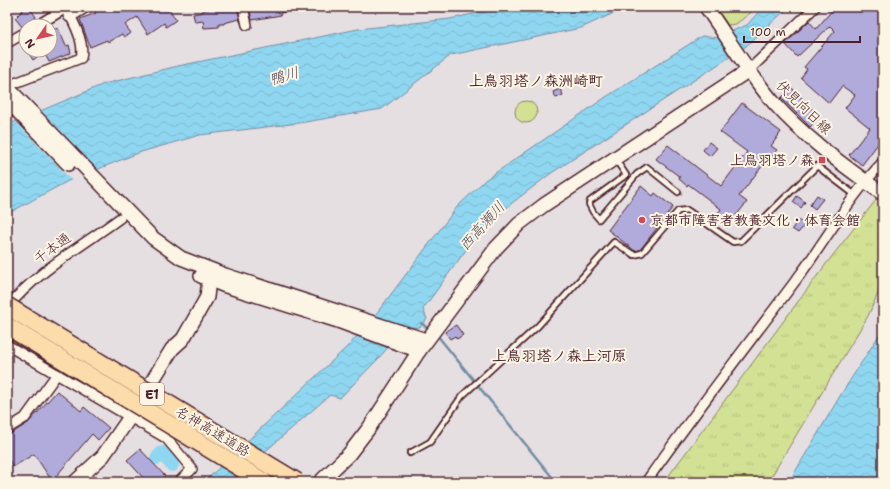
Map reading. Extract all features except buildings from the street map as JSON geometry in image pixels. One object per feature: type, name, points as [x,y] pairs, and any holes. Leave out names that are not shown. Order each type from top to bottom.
[{"type":"highway","name":"名神高速道路","points":[[7,307],[297,482]]},
{"type":"highway","name":"名神高速道路","points":[[7,326],[264,482]]},
{"type":"street","points":[[52,18],[67,10],[83,7]]},
{"type":"street","points":[[243,7],[247,25]]},
{"type":"street","points":[[320,482],[349,454],[369,428],[426,340],[478,270],[512,231],[536,210],[615,159],[747,67],[815,7]]},
{"type":"street","name":"伏見向日線","points":[[707,8],[764,91],[789,119],[866,182],[883,194]]},
{"type":"street","points":[[67,10],[83,50],[81,58],[8,91],[114,206],[162,246],[211,275]]},
{"type":"street","points":[[7,44],[18,37]]},
{"type":"street","points":[[646,482],[675,440],[819,249],[855,195],[883,162]]},
{"type":"street","points":[[114,206],[120,218],[155,251],[178,265],[337,315],[426,340]]},
{"type":"street","name":"千本通","points":[[7,307],[40,276],[120,218]]},
{"type":"street","points":[[75,482],[103,456],[130,417],[172,349],[176,336],[211,275]]},
{"type":"street","points":[[337,315],[419,350]]},
{"type":"street","points":[[7,345],[166,438],[192,470],[179,482]]},
{"type":"street","points":[[7,429],[25,418],[57,374]]},
{"type":"lane","points":[[615,159],[626,175],[590,201],[589,204],[599,219],[637,174],[647,167],[678,192]]},
{"type":"lane","points":[[410,453],[430,442],[462,396],[538,326],[614,242],[634,255],[642,253],[678,211],[687,210],[733,242],[741,241],[818,166],[855,195]]},
{"type":"green space","points":[[715,7],[758,7],[736,24],[728,25]]},
{"type":"green space","points":[[526,101],[534,104],[537,112],[534,120],[526,123],[518,120],[515,112],[518,104]]},
{"type":"green space","points":[[883,191],[883,282],[868,316],[768,482],[664,482],[826,264]]},
{"type":"water","name":"鴨川","points":[[504,7],[627,7],[581,28],[451,55],[382,109],[299,123],[200,135],[141,152],[68,181],[7,214],[7,125],[104,84],[178,66],[358,29],[450,19]]},
{"type":"water","name":"西高瀬川","points":[[763,7],[789,7],[745,47],[550,174],[512,203],[486,226],[463,254],[423,309],[427,319],[420,327],[404,329],[377,360],[340,398],[330,395],[230,482],[204,482],[350,344],[376,314],[457,207],[485,180],[606,97],[702,36],[715,38],[747,25]]},
{"type":"water","points":[[883,329],[883,482],[789,482],[840,396]]},
{"type":"pier","points":[[40,109],[99,171],[72,181],[14,120]]},
{"type":"waterway","points":[[421,323],[430,330]]},
{"type":"waterway","points":[[437,335],[556,482]]},
{"type":"waterway","points":[[157,458],[162,453],[172,465]]},
{"type":"place","name":"上鳥羽塔ノ森","points":[[822,160]]},
{"type":"place","name":"京都市障害者教養文化・体育会館","points":[[642,220]]},
{"type":"district","name":"上鳥羽塔ノ森洲崎町","points":[[536,81]]},
{"type":"district","name":"上鳥羽塔ノ森上河原","points":[[559,356]]}]
